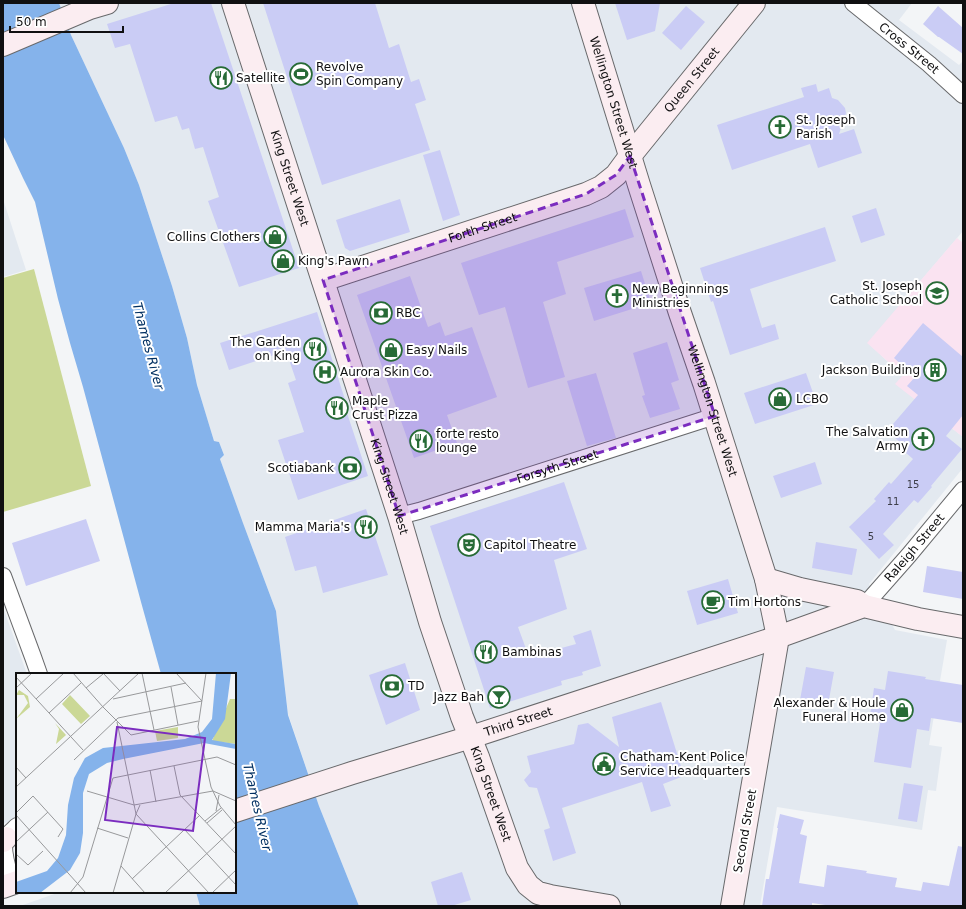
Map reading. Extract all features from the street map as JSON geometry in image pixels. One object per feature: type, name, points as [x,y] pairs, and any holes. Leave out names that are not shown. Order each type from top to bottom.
[{"type":"street","name":"King Street West","points":[[233,3],[399,516],[430,622],[462,717],[471,737],[517,868],[528,885],[538,893],[609,906]]},
{"type":"street","name":"Wellington Street West","points":[[583,3],[630,156],[680,313],[715,416],[766,579],[778,637]]},
{"type":"street","name":"Queen Street","points":[[630,156],[754,3]]},
{"type":"street","name":"Cross Street","points":[[853,3],[962,91]]},
{"type":"street","points":[[3,45],[99,6]]},
{"type":"street","name":"Forth Street","points":[[323,280],[586,194],[601,187],[616,175],[630,156]]},
{"type":"street","name":"Forsyth Street","points":[[399,516],[419,511],[715,416]]},
{"type":"street","name":"Raleigh Street","points":[[864,606],[963,490]]},
{"type":"street","points":[[3,576],[39,673]]},
{"type":"street","points":[[766,579],[800,589],[857,601],[864,606],[918,619],[963,627]]},
{"type":"street","points":[[778,637],[864,606]]},
{"type":"street","name":"Third Street","points":[[236,811],[352,773],[471,737],[778,637]]},
{"type":"street","name":"Second Street","points":[[732,906],[778,637]]},
{"type":"street","points":[[9,835],[4,846],[11,884]]},
{"type":"highlighted area","points":[[630,156],[715,416],[399,516],[323,280],[586,194],[616,175]]},
{"type":"shaded area","points":[[59,3],[912,3],[899,20],[959,65],[963,61],[963,231],[868,343],[903,376],[896,384],[963,437],[963,468],[869,584],[895,630],[947,640],[929,745],[942,747],[936,791],[928,790],[922,830],[777,807],[760,906],[359,906],[319,806],[288,714],[276,611],[220,459],[224,455],[219,442],[214,441],[197,385],[187,338],[172,286],[139,185],[124,148],[71,35]]},
{"type":"shaded area","points":[[3,199],[26,270],[3,277]]},
{"type":"shaded area","name":"St. Joseph Catholic School","points":[[957,238],[963,243],[963,437],[895,384],[903,375],[867,343]]},
{"type":"shaded area","points":[[3,607],[27,673],[16,673],[16,818],[3,824]]},
{"type":"shaded area","points":[[57,893],[196,893],[200,906],[20,906]]},
{"type":"green space","points":[[34,269],[91,486],[3,512],[3,278]]},
{"type":"water","name":"Thames River","points":[[3,3],[59,3],[71,35],[124,148],[139,185],[172,286],[187,338],[197,385],[214,441],[219,442],[224,455],[220,459],[276,611],[288,715],[319,806],[359,906],[200,906],[196,893],[236,893],[236,673],[161,673],[58,299],[35,202],[3,135]]},
{"type":"building","points":[[174,3],[211,3],[299,268],[239,287],[208,201],[219,197],[203,147],[195,149],[189,128],[182,130],[177,116],[155,122],[130,44],[115,48],[107,24]]},
{"type":"building","points":[[263,3],[375,3],[389,48],[399,44],[411,82],[419,79],[426,100],[415,104],[430,150],[322,185]]},
{"type":"building","points":[[615,3],[660,3],[655,31],[627,40]]},
{"type":"building","points":[[686,6],[705,22],[681,50],[662,33]]},
{"type":"building","points":[[938,6],[963,28],[963,54],[938,37],[923,24]]},
{"type":"building","name":"St. Joseph Parish","points":[[816,84],[818,92],[829,88],[832,98],[838,100],[845,108],[846,113],[839,134],[854,129],[862,153],[818,168],[810,144],[732,170],[717,125],[804,97],[801,88]]},
{"type":"building","points":[[440,150],[460,215],[443,221],[423,155]]},
{"type":"building","points":[[400,199],[410,232],[350,251],[345,248],[336,220]]},
{"type":"building","points":[[876,208],[885,235],[861,243],[852,216]]},
{"type":"building","points":[[625,209],[634,237],[557,262],[566,294],[543,302],[565,377],[528,388],[505,307],[479,315],[461,263]]},
{"type":"building","points":[[825,227],[836,261],[750,289],[762,328],[775,324],[779,339],[730,355],[713,301],[711,302],[700,268]]},
{"type":"building","name":"New Beginnings Ministries","points":[[641,271],[651,303],[594,321],[584,288]]},
{"type":"building","points":[[410,276],[428,327],[440,322],[445,336],[472,327],[497,397],[447,415],[457,443],[414,458],[357,295]]},
{"type":"building","points":[[317,312],[348,409],[346,410],[368,476],[298,500],[278,440],[304,432],[288,383],[296,380],[286,351],[229,370],[220,343]]},
{"type":"building","points":[[923,323],[963,357],[963,415],[946,436],[962,449],[918,503],[914,500],[883,534],[894,545],[879,559],[849,527],[876,501],[874,499],[889,482],[891,484],[913,459],[898,446],[901,443],[887,431],[918,395],[907,386],[915,377],[894,358]]},
{"type":"building","points":[[667,342],[679,380],[671,383],[680,409],[650,418],[642,396],[645,395],[633,353]]},
{"type":"building","points":[[596,373],[616,438],[587,446],[567,381]]},
{"type":"building","name":"LCBO","points":[[806,373],[817,404],[755,424],[744,393]]},
{"type":"building","points":[[815,462],[822,484],[781,498],[773,476]]},
{"type":"building","points":[[564,482],[587,549],[554,560],[567,609],[518,627],[529,657],[576,644],[573,636],[591,630],[601,666],[582,672],[583,675],[561,681],[562,685],[490,708],[430,526]]},
{"type":"building","points":[[366,509],[388,575],[323,593],[316,566],[295,571],[285,537]]},
{"type":"building","points":[[86,519],[100,561],[26,586],[12,543]]},
{"type":"building","points":[[816,542],[857,549],[852,575],[812,568]]},
{"type":"building","points":[[927,566],[963,572],[963,599],[923,592]]},
{"type":"building","name":"Tim Hortons","points":[[728,579],[738,613],[697,625],[687,591]]},
{"type":"building","name":"TD","points":[[405,663],[420,710],[386,725],[369,675]]},
{"type":"building","points":[[806,667],[834,672],[828,705],[800,700]]},
{"type":"building","name":"Alexander & Houle Funeral Home","points":[[888,671],[963,685],[963,723],[931,718],[929,731],[917,729],[911,768],[874,762],[880,723],[869,722],[874,688],[885,690]]},
{"type":"building","name":"Chatham-Kent Police Service Headquarters","points":[[661,702],[684,776],[663,784],[671,806],[651,812],[642,782],[562,808],[576,853],[553,861],[544,830],[550,828],[537,788],[529,787],[524,780],[531,772],[527,756],[574,744],[578,725],[588,723],[619,747],[612,717]]},
{"type":"building","points":[[904,783],[923,786],[917,822],[898,819]]},
{"type":"building","points":[[780,814],[804,820],[800,834],[807,836],[799,883],[824,887],[827,865],[867,871],[866,873],[897,878],[895,887],[921,891],[923,882],[949,886],[958,846],[963,847],[963,906],[832,906],[812,903],[812,906],[762,906],[766,879],[769,879]]},
{"type":"building","points":[[462,872],[471,900],[451,906],[438,906],[431,882]]},
{"type":"place","name":"Revolve Spin Company","points":[[301,74]]},
{"type":"place","name":"Satellite","points":[[221,78]]},
{"type":"place","name":"St. Joseph Parish","points":[[780,127]]},
{"type":"place","name":"Collins Clothers","points":[[275,237]]},
{"type":"place","name":"King's Pawn","points":[[283,261]]},
{"type":"place","name":"St. Joseph Catholic School","points":[[937,293]]},
{"type":"place","name":"New Beginnings Ministries","points":[[617,296]]},
{"type":"place","name":"RBC","points":[[381,313]]},
{"type":"place","name":"The Garden on King","points":[[315,349]]},
{"type":"place","name":"Easy Nails","points":[[391,350]]},
{"type":"place","name":"Jackson Building","points":[[935,370]]},
{"type":"place","name":"Aurora Skin Co.","points":[[325,372]]},
{"type":"place","name":"LCBO","points":[[780,399]]},
{"type":"place","name":"Maple Crust Pizza","points":[[337,408]]},
{"type":"place","name":"The Salvation Army","points":[[923,439]]},
{"type":"place","name":"forte resto lounge","points":[[421,441]]},
{"type":"place","name":"Scotiabank","points":[[350,468]]},
{"type":"place","name":"Mamma Maria's","points":[[366,527]]},
{"type":"place","name":"Capitol Theatre","points":[[469,545]]},
{"type":"place","name":"Tim Hortons","points":[[713,602]]},
{"type":"place","name":"Bambinas","points":[[486,652]]},
{"type":"place","name":"TD","points":[[392,686]]},
{"type":"place","name":"Jazz Bah","points":[[499,697]]},
{"type":"place","name":"Alexander & Houle Funeral Home","points":[[902,710]]},
{"type":"place","name":"Chatham-Kent Police Service Headquarters","points":[[604,764]]}]
